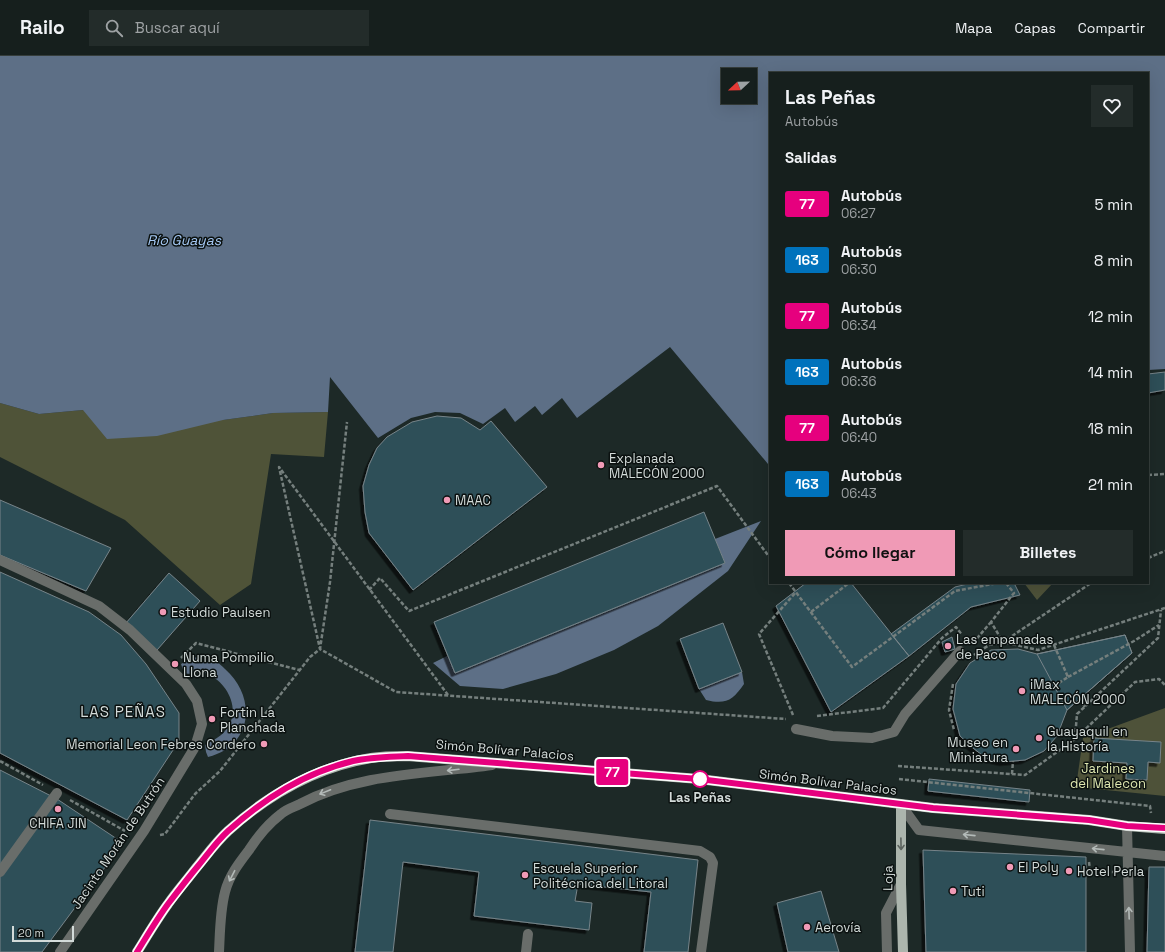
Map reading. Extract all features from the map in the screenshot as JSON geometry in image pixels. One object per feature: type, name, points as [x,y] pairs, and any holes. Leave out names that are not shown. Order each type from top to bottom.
[{"type":"main road","name":"Simón Bolívar Palacios","points":[[137,952],[168,904],[208,853],[227,832],[262,804],[288,786],[310,775],[332,767],[373,757],[408,756],[699,779],[901,805],[1089,820],[1127,826],[1165,828]]},
{"type":"main road","name":"Loja","points":[[901,805],[903,952]]},
{"type":"street","points":[[0,560],[99,606],[130,630],[171,669]]},
{"type":"street","points":[[796,724],[832,736],[872,738],[894,732],[905,714],[960,651]]},
{"type":"street","name":"Jacinto Morán de Butrón","points":[[60,952],[139,839],[195,747],[202,724],[197,701],[186,684],[171,669]]},
{"type":"street","points":[[219,952],[222,911],[225,892],[230,879],[261,833],[282,813],[335,788],[403,774],[450,771],[506,763]]},
{"type":"street","points":[[0,872],[57,793]]},
{"type":"street","points":[[901,805],[919,830],[1165,856]]},
{"type":"street","points":[[390,814],[700,851],[710,856],[713,863],[701,952]]},
{"type":"street","points":[[1127,826],[1130,952]]},
{"type":"street","points":[[887,952],[886,913],[901,884]]},
{"type":"street","points":[[526,952],[528,934]]},
{"type":"path","points":[[139,839],[165,834],[195,794],[220,771],[299,670],[310,657],[320,649],[330,582],[348,422]]},
{"type":"path","points":[[448,695],[279,467],[320,649],[396,692],[787,719]]},
{"type":"path","points":[[1149,475],[1165,474]]},
{"type":"path","points":[[370,590],[380,578],[409,611],[717,486],[769,557]]},
{"type":"path","points":[[1149,558],[1165,551]]},
{"type":"path","points":[[790,584],[852,667],[955,591],[993,584]]},
{"type":"path","points":[[811,612],[848,584]]},
{"type":"path","points":[[970,647],[1014,593],[1007,584]]},
{"type":"path","points":[[972,656],[989,645],[1003,642],[1090,584]]},
{"type":"path","points":[[796,592],[759,634],[796,724]]},
{"type":"path","points":[[991,622],[1003,642],[1038,650],[1165,608]]},
{"type":"path","points":[[1075,739],[1077,714],[1158,638],[1161,610]]},
{"type":"path","points":[[1054,686],[1134,641],[1159,625]]},
{"type":"path","points":[[810,717],[883,708],[942,638],[956,628],[965,640]]},
{"type":"path","points":[[171,669],[196,643],[299,670]]},
{"type":"path","points":[[1054,645],[1068,677]]},
{"type":"path","points":[[898,766],[1025,775],[1075,739],[1135,682],[1165,678]]},
{"type":"path","points":[[1159,679],[1165,685]]},
{"type":"path","points":[[953,683],[949,710],[954,730]]},
{"type":"path","points":[[1080,699],[1084,707]]},
{"type":"path","points":[[1012,774],[1013,761]]},
{"type":"path","points":[[899,779],[1150,806],[1151,827]]},
{"type":"green space","points":[[0,403],[39,414],[83,410],[223,420],[273,413],[328,412],[324,457],[271,454],[251,584],[220,605],[125,520],[0,457]]},
{"type":"green space","points":[[1025,584],[1052,584],[1037,600]]},
{"type":"green space","name":"Jardines del Malecon","points":[[1165,708],[1165,796],[1076,787],[1083,738]],"holes":[[[1094,739],[1161,743],[1160,762],[1148,762],[1147,780],[1126,779],[1127,763],[1093,761]]]},
{"type":"water","name":"Río Guayas","points":[[0,56],[1165,56],[1165,369],[1149,370],[1149,72],[769,72],[768,464],[670,347],[577,418],[562,398],[542,415],[535,406],[515,422],[505,408],[483,424],[460,413],[435,412],[411,418],[378,438],[330,377],[328,412],[273,413],[223,420],[157,436],[107,439],[83,410],[39,414],[0,403]]},
{"type":"water","points":[[761,521],[728,571],[658,626],[614,650],[556,674],[503,689],[460,686],[433,663],[447,656],[455,673],[725,563],[715,539]]},
{"type":"water","points":[[205,656],[218,663],[235,680],[242,693],[246,706],[242,732],[234,743],[223,751],[208,757],[205,745],[225,731],[230,724],[233,707],[231,699],[222,684],[208,674],[202,672],[190,674],[184,673],[181,664],[192,658]]},
{"type":"water","points":[[742,672],[744,684],[736,694],[728,700],[719,702],[706,700],[699,689]]},
{"type":"building","points":[[1165,372],[1165,390],[1149,393],[1149,374]]},
{"type":"building","name":"MAAC","points":[[437,416],[461,418],[480,430],[491,421],[547,487],[413,590],[369,533],[365,512],[363,486],[369,465],[377,448],[387,437],[412,422]]},
{"type":"building","points":[[0,500],[111,548],[86,591],[0,555]]},
{"type":"building","points":[[704,512],[725,563],[455,673],[434,622]]},
{"type":"building","points":[[0,572],[89,612],[121,635],[146,664],[179,713],[179,741],[127,820],[0,753]]},
{"type":"building","name":"Estudio Paulsen","points":[[169,573],[200,601],[157,650],[126,623]]},
{"type":"building","points":[[805,584],[852,584],[909,656],[831,712],[776,606]]},
{"type":"building","points":[[968,584],[1014,584],[1020,595],[971,607],[909,656],[891,634],[955,587]]},
{"type":"building","points":[[723,623],[742,672],[699,689],[680,639]]},
{"type":"building","name":"iMax MALECÓN 2000","points":[[1125,635],[1132,653],[1067,710],[1057,736],[1044,751],[1025,760],[1003,762],[986,758],[960,736],[953,709],[956,684],[970,663],[991,650],[1018,649],[1037,654]]},
{"type":"building","points":[[1125,635],[1132,653],[1067,710],[1037,654]]},
{"type":"building","points":[[952,637],[955,649],[945,652],[942,642]]},
{"type":"building","points":[[1094,738],[1161,742],[1160,763],[1148,762],[1147,780],[1126,779],[1127,763],[1093,761]]},
{"type":"building","points":[[0,770],[57,799],[123,843],[42,952],[0,952]]},
{"type":"building","points":[[929,779],[1030,790],[1029,802],[928,791]]},
{"type":"building","points":[[370,820],[698,860],[688,952],[644,952],[651,892],[578,884],[575,901],[592,903],[589,930],[474,916],[479,872],[403,862],[393,952],[355,952]]},
{"type":"building","points":[[923,850],[1086,857],[1086,952],[926,952]]},
{"type":"building","points":[[1149,867],[1165,867],[1165,952],[1147,952]]},
{"type":"building","name":"Aerovía","points":[[821,891],[839,952],[788,952],[777,903]]},
{"type":"bus line","name":"77","points":[[137,952],[168,904],[208,853],[227,832],[262,804],[288,786],[310,775],[332,767],[373,757],[408,756],[699,779],[933,808],[1089,820],[1127,826],[1165,828]]},
{"type":"place","name":"Explanada MALECÓN 2000","points":[[601,465]]},
{"type":"place","name":"MAAC","points":[[447,500]]},
{"type":"place","name":"Estudio Paulsen","points":[[163,612]]},
{"type":"place","name":"Las empanadas de Paco","points":[[948,646]]},
{"type":"place","name":"Numa Pompilio Llona","points":[[175,664]]},
{"type":"place","name":"iMax MALECÓN 2000","points":[[1022,691]]},
{"type":"place","name":"Fortin La Planchada","points":[[212,719]]},
{"type":"place","name":"Guayaquil en la Historía","points":[[1039,738]]},
{"type":"place","name":"Memorial Leon Febres Cordero","points":[[264,744]]},
{"type":"place","name":"Museo en Miniatura","points":[[1016,749]]},
{"type":"place","name":"Las Peñas","points":[[700,779]]},
{"type":"place","name":"CHIFA JIN","points":[[58,809]]},
{"type":"place","name":"El Poly","points":[[1010,867]]},
{"type":"place","name":"Hotel Perla","points":[[1069,871]]},
{"type":"place","name":"Escuela Superior Politécnica del Litoral","points":[[525,875]]},
{"type":"place","name":"Tuti","points":[[953,891]]},
{"type":"place","name":"Aerovía","points":[[807,927]]},
{"type":"district","name":"LAS PEÑAS","points":[[123,711]]}]
